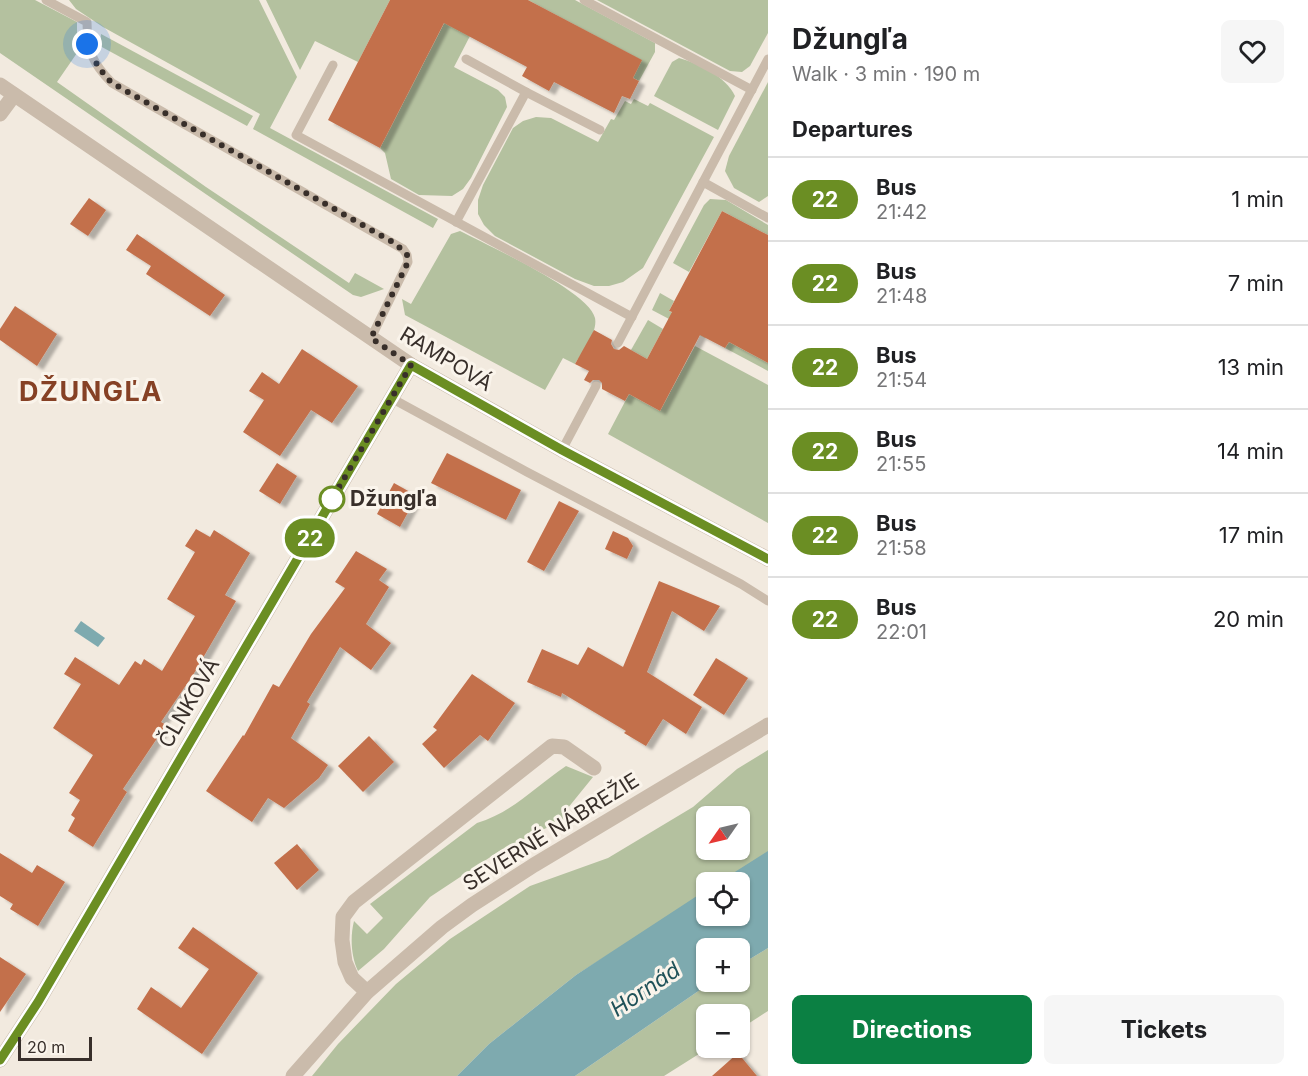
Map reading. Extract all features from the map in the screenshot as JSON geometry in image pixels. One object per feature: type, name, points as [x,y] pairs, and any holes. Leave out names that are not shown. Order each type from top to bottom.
[{"type":"street","name":"RAMPOVÁ","points":[[0,86],[411,365],[562,450],[768,559]]},
{"type":"street","points":[[0,114],[14,95]]},
{"type":"street","name":"ČLNKOVÁ","points":[[0,1060],[38,1002],[411,365]]},
{"type":"street","name":"SEVERNÉ NÁBREŽIE","points":[[293,1076],[368,992],[417,948],[472,904],[768,725]]},
{"type":"street","name":"SEVERNÉ NÁBREŽIE","points":[[368,992],[352,978],[345,962],[342,940],[343,916],[354,902],[552,746],[564,747],[594,768]]},
{"type":"lane","points":[[46,0],[87,22],[87,44],[92,57],[102,73],[112,83],[403,249],[408,262],[371,338]]},
{"type":"lane","points":[[584,0],[752,90]]},
{"type":"lane","points":[[465,58],[600,130]]},
{"type":"lane","points":[[618,343],[768,59]]},
{"type":"lane","points":[[333,65],[296,135],[632,317]]},
{"type":"lane","points":[[456,222],[526,92]]},
{"type":"lane","points":[[703,182],[768,218]]},
{"type":"lane","points":[[562,450],[596,386]]},
{"type":"lane","points":[[391,398],[768,601]]},
{"type":"green space","points":[[0,0],[35,0],[77,22],[77,53],[57,82],[206,187],[349,283],[355,273],[384,289],[361,297],[353,295],[0,53]]},
{"type":"green space","points":[[69,0],[259,0],[297,77],[270,128],[438,219],[433,228],[253,129],[260,114],[103,27],[76,9]]},
{"type":"green space","points":[[266,0],[390,0],[358,62],[315,41],[300,70]]},
{"type":"green space","points":[[528,0],[575,0],[655,43],[655,52],[639,81],[633,78],[641,60]]},
{"type":"green space","points":[[597,0],[768,0],[768,33],[750,66],[742,72],[730,71]]},
{"type":"green space","points":[[455,2],[470,36],[454,67],[498,90],[505,97],[507,107],[471,178],[463,189],[452,196],[419,195],[391,179],[385,153],[380,148]]},
{"type":"green space","points":[[101,34],[253,116],[247,126],[100,46]]},
{"type":"green space","points":[[679,58],[711,72],[725,82],[735,96],[718,130],[654,96],[672,62]]},
{"type":"green space","points":[[768,82],[768,196],[759,202],[734,188],[725,171],[729,156]]},
{"type":"green space","points":[[634,99],[648,106],[650,103],[714,137],[643,268],[623,282],[609,286],[594,286],[575,279],[495,236],[484,225],[478,214],[478,200],[483,185],[513,128],[523,121],[536,117],[551,118],[598,142],[625,101],[631,104]]},
{"type":"green space","points":[[710,199],[726,200],[768,225],[768,235],[722,211],[689,272],[673,263],[704,205]]},
{"type":"green space","points":[[460,231],[557,282],[589,307],[595,318],[592,336],[575,364],[563,358],[545,390],[405,315],[402,299],[411,304],[451,234]]},
{"type":"green space","points":[[660,293],[674,301],[669,311],[708,331],[705,338],[652,310]]},
{"type":"green space","points":[[648,320],[663,329],[647,359],[631,350]]},
{"type":"green space","points":[[729,342],[768,363],[768,371],[725,348]]},
{"type":"green space","points":[[695,346],[768,385],[768,523],[608,434],[629,394],[660,411]]},
{"type":"green space","points":[[768,750],[768,854],[739,872],[696,872],[696,899],[576,975],[489,1044],[457,1076],[312,1076],[338,1044],[396,984],[450,939],[530,886],[608,858],[693,807],[737,769]]},
{"type":"green space","points":[[566,766],[593,777],[563,814],[565,819],[501,850],[430,897],[384,949],[358,971],[352,946],[354,921],[367,934],[383,918],[370,904],[477,823],[513,806]]},
{"type":"green space","points":[[768,948],[768,1011],[750,1023],[750,1004],[696,1004],[696,1056],[664,1076],[575,1076],[697,992],[750,992],[750,959]]},
{"type":"water","points":[[81,621],[105,638],[98,647],[74,631]]},
{"type":"water","name":"Hornád","points":[[768,851],[768,948],[750,959],[750,938],[696,938],[697,992],[575,1076],[457,1076],[489,1044],[576,975],[696,897],[696,926],[750,926],[750,872],[735,872]]},
{"type":"building","points":[[390,0],[528,0],[642,60],[633,78],[639,81],[630,99],[622,96],[614,113],[554,82],[549,91],[522,76],[527,67],[444,23],[380,148],[328,120]]},
{"type":"building","points":[[89,198],[106,210],[88,236],[70,224]]},
{"type":"building","points":[[722,211],[768,235],[768,363],[729,342],[725,348],[700,335],[660,411],[629,394],[625,401],[602,389],[602,383],[599,380],[593,380],[590,383],[584,380],[589,371],[575,364],[594,330],[612,340],[611,344],[614,349],[619,350],[624,346],[647,359],[672,312],[669,311]]},
{"type":"building","points":[[137,234],[225,295],[210,316],[146,274],[151,266],[126,250]]},
{"type":"building","points":[[15,306],[57,334],[37,366],[0,340],[0,329]]},
{"type":"building","points":[[302,349],[358,386],[332,423],[311,410],[280,456],[243,432],[264,400],[249,391],[262,372],[279,384]]},
{"type":"building","points":[[447,453],[521,490],[506,520],[431,483]]},
{"type":"building","points":[[277,463],[297,476],[280,504],[259,491]]},
{"type":"building","points":[[394,483],[417,496],[400,527],[377,514]]},
{"type":"building","points":[[559,501],[579,511],[544,571],[527,562]]},
{"type":"building","points":[[196,529],[210,537],[214,530],[250,553],[225,595],[236,601],[193,675],[161,722],[166,725],[123,789],[127,792],[93,847],[68,831],[75,818],[71,815],[80,800],[69,793],[93,755],[53,728],[81,684],[64,674],[75,657],[119,685],[135,661],[141,665],[144,659],[162,671],[195,616],[167,599],[195,552],[185,546]]},
{"type":"building","points":[[613,531],[628,538],[633,546],[627,559],[605,549]]},
{"type":"building","points":[[356,551],[387,569],[379,580],[389,587],[366,624],[391,643],[371,670],[340,647],[307,702],[310,704],[291,738],[328,765],[319,778],[284,808],[268,798],[252,822],[206,791],[244,736],[273,684],[279,687],[311,634],[345,588],[335,582]]},
{"type":"building","points":[[659,581],[720,606],[704,631],[672,611],[647,672],[702,707],[686,734],[663,719],[646,746],[624,733],[626,731],[562,693],[561,697],[527,682],[542,649],[578,665],[588,647],[623,667]]},
{"type":"building","points":[[716,658],[748,678],[724,715],[693,695]]},
{"type":"building","points":[[472,674],[515,703],[488,741],[480,735],[444,768],[422,744],[437,730],[433,727]]},
{"type":"building","points":[[369,736],[394,762],[363,792],[338,766]]},
{"type":"building","points":[[297,844],[319,870],[297,890],[274,863]]},
{"type":"building","points":[[0,853],[32,873],[37,865],[65,882],[38,926],[10,909],[13,904],[0,896]]},
{"type":"building","points":[[193,927],[258,973],[202,1054],[137,1009],[151,987],[181,1008],[209,969],[178,948]]},
{"type":"building","points":[[0,957],[26,974],[0,1012]]},
{"type":"building","points":[[732,1058],[742,1058],[757,1076],[712,1076]]},
{"type":"bus line","name":"22","points":[[0,1060],[38,1002],[411,365],[562,450],[768,559]]},
{"type":"place","name":"Džungľa","points":[[332,499]]},
{"type":"district","name":"DŽUNGĽA","points":[[91,392]]},
{"type":"route","points":[[87,44],[102,73],[112,83],[396,244],[407,255],[408,262],[371,338],[411,365],[332,499]]}]
